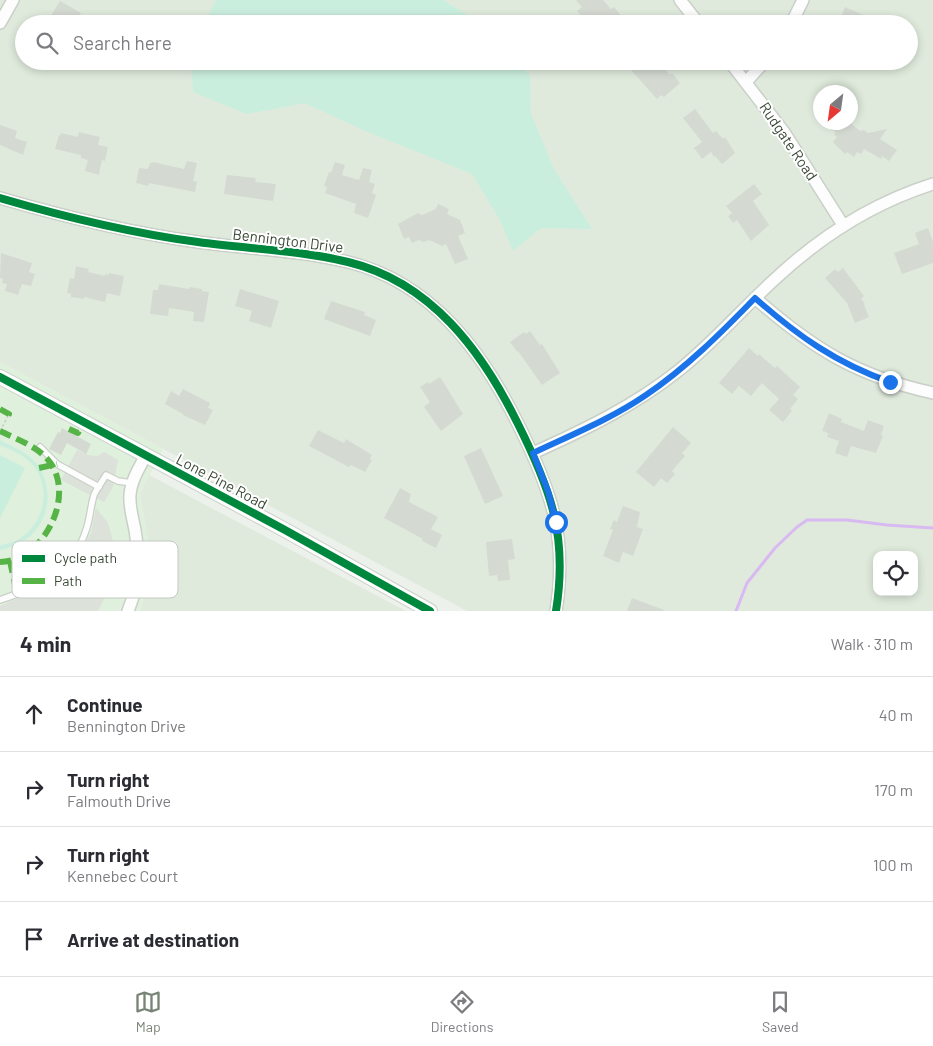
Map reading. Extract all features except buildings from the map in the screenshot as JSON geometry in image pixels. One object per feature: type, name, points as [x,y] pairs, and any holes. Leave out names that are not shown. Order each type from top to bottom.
[{"type":"street","points":[[0,23],[13,0]]},
{"type":"street","points":[[680,0],[692,15]]},
{"type":"street","points":[[795,15],[802,0]]},
{"type":"street","name":"Rudgate Road","points":[[736,70],[784,132],[843,225]]},
{"type":"street","points":[[746,82],[757,70]]},
{"type":"street","points":[[533,453],[645,396],[693,358],[793,262],[843,225],[888,201],[933,184]]},
{"type":"street","name":"Bennington Drive","points":[[0,198],[81,220],[131,230],[226,246],[325,257],[357,264],[381,273],[427,300],[467,339],[497,382],[533,453],[548,491],[559,537],[561,567],[556,611]]},
{"type":"street","points":[[755,298],[780,321],[838,360],[884,380],[933,393]]},
{"type":"street","name":"Lone Pine Road","points":[[0,377],[285,530],[430,611]]},
{"type":"street","points":[[136,541],[130,502],[132,484],[146,456]]},
{"type":"street","points":[[128,611],[133,598]]},
{"type":"lane","points":[[40,447],[57,464],[99,487]]},
{"type":"lane","points":[[82,541],[94,495],[106,475],[118,481],[132,484]]},
{"type":"lane","points":[[0,600],[12,596]]},
{"type":"path","points":[[0,431],[8,416]]},
{"type":"shaded area","points":[[0,0],[933,0],[933,611],[467,611],[0,362]]},
{"type":"shaded area","points":[[216,0],[443,0],[467,15],[208,15]]},
{"type":"shaded area","points":[[192,70],[525,70],[530,76],[531,114],[554,169],[592,229],[541,228],[513,251],[500,220],[472,174],[365,131],[305,103],[247,114],[193,92]]},
{"type":"shaded area","points":[[0,362],[163,449],[140,494],[148,541],[12,541],[12,598],[144,598],[140,611],[0,611]]},
{"type":"shaded area","points":[[0,440],[32,459],[42,473],[46,483],[47,504],[44,514],[40,524],[33,533],[23,541],[15,541],[25,535],[40,515],[43,490],[40,477],[29,461],[0,445]]},
{"type":"shaded area","points":[[77,450],[88,455],[98,456],[104,452],[118,460],[113,487],[104,502],[61,480]]},
{"type":"shaded area","points":[[0,455],[25,468],[0,518]]},
{"type":"shaded area","points":[[149,475],[406,611],[140,611],[144,598],[178,598],[178,541],[148,541],[140,494]]},
{"type":"shaded area","points":[[96,508],[108,523],[113,541],[87,541],[91,533]]},
{"type":"shaded area","points":[[12,542],[12,546],[0,550],[0,545]]},
{"type":"shaded area","points":[[17,598],[105,598],[98,611],[0,611],[0,606]]},
{"type":"waterway","points":[[736,611],[747,583],[775,548],[807,520],[847,520],[933,528]]},
{"type":"marked path","points":[[0,409],[9,414],[8,416]]},
{"type":"marked path","points":[[69,429],[78,433],[80,429]]},
{"type":"marked path","points":[[0,431],[37,450],[49,460],[53,467],[58,481],[59,497],[56,513],[40,541]]},
{"type":"marked path","points":[[39,468],[57,464]]},
{"type":"marked path","points":[[0,562],[12,560]]},
{"type":"marked path","points":[[10,561],[12,570]]},
{"type":"cycle path","points":[[0,198],[74,218],[148,234],[330,258],[378,272],[405,285],[451,323],[470,346],[504,397],[530,448],[548,492],[558,536],[560,559],[556,611]]},
{"type":"cycle path","points":[[0,377],[285,530],[430,611]]},
{"type":"route","points":[[556,522],[548,491],[533,453],[645,396],[679,370],[755,298],[780,321],[822,351],[859,370],[890,382]]}]
